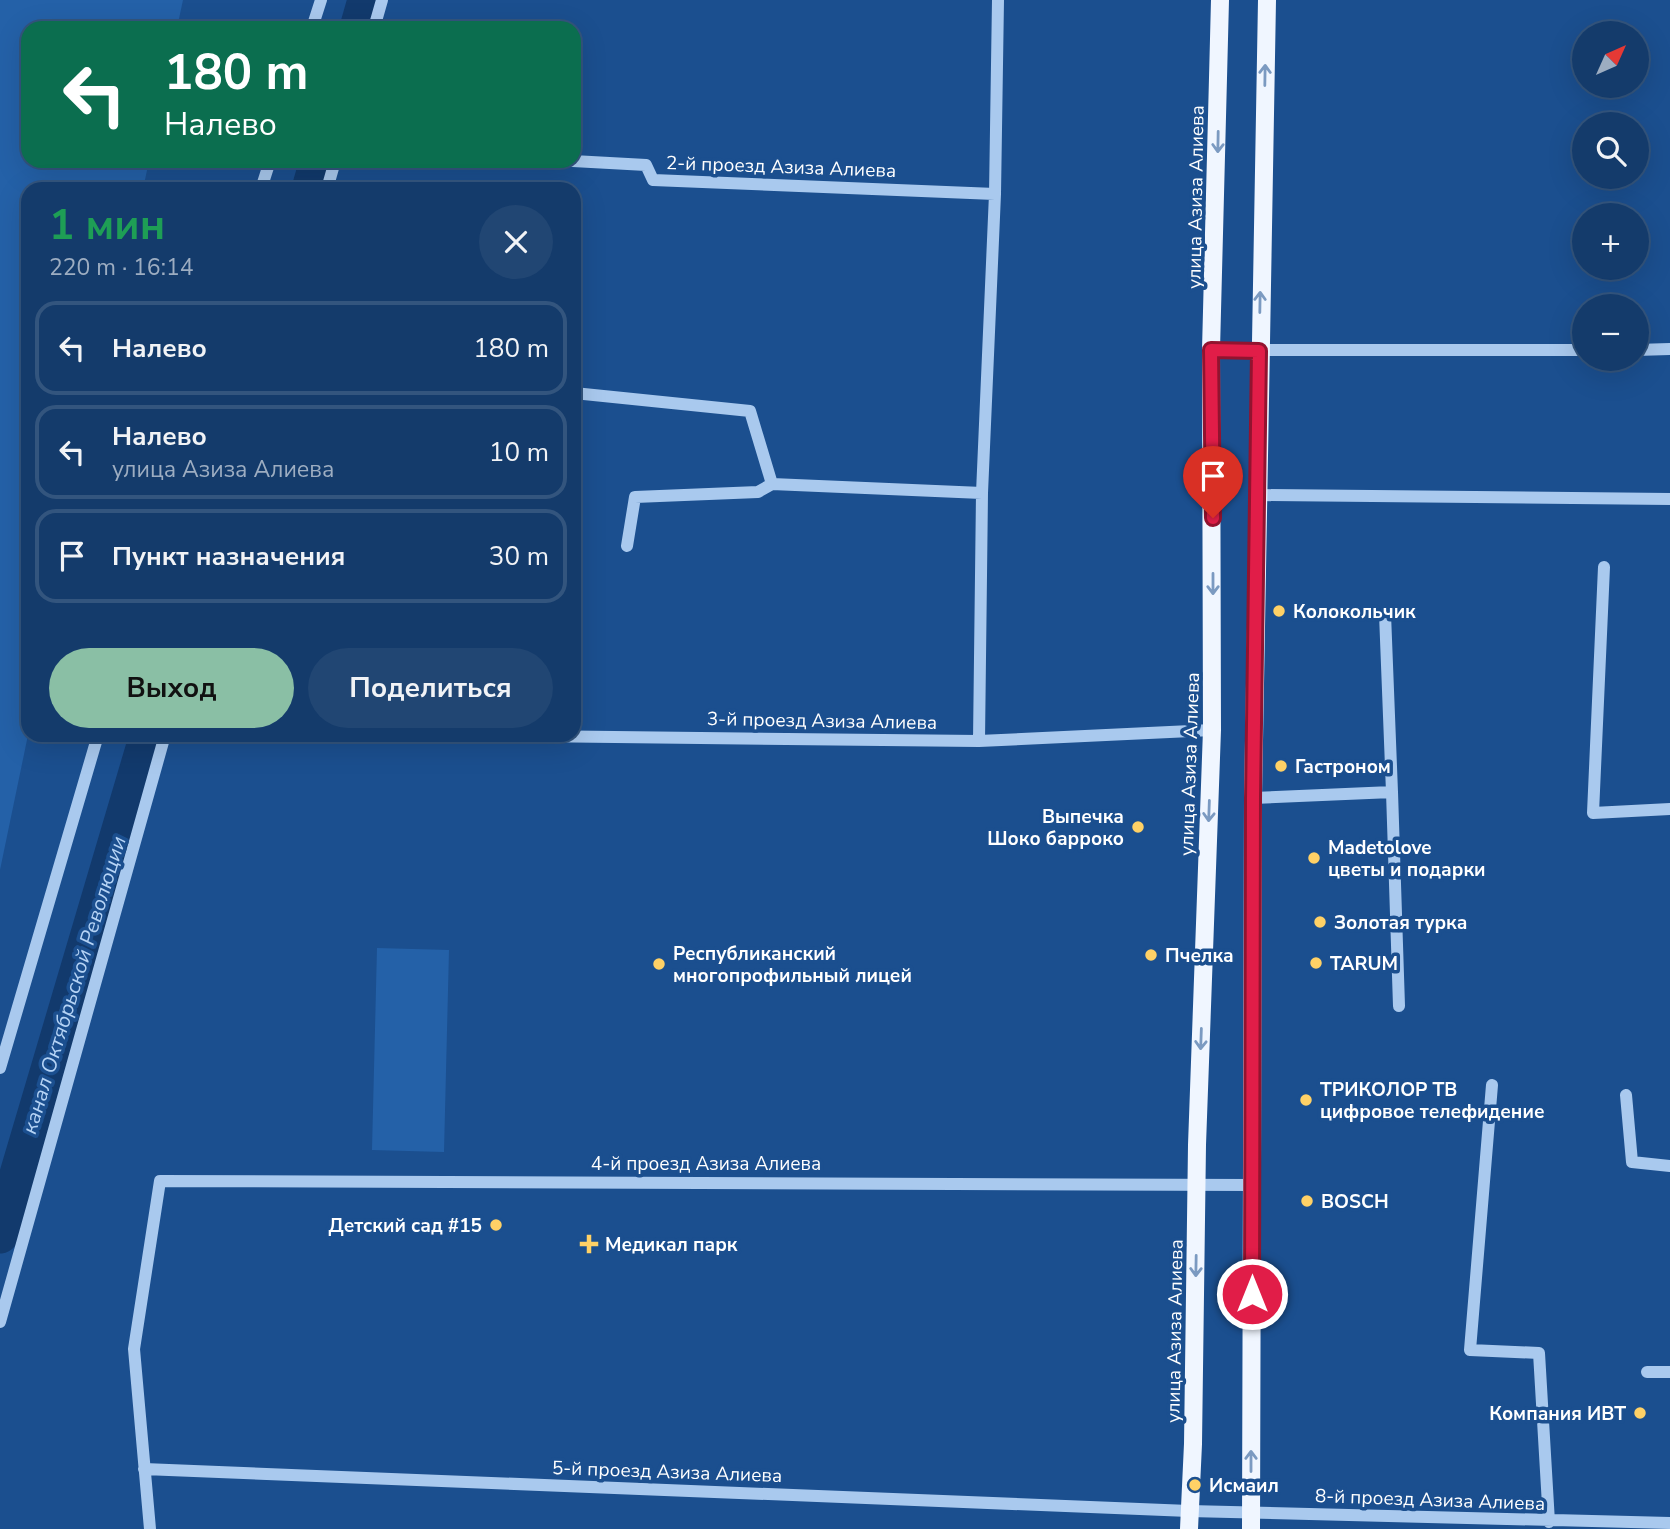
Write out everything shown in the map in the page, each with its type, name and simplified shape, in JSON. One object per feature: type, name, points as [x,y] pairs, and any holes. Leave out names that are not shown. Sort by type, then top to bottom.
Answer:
[{"type":"main road","name":"улица Азиза Алиева","points":[[1189,1520],[1212,730],[1211,350],[1220,0]]},
{"type":"main road","points":[[1251,1521],[1253,798],[1267,0]]},
{"type":"street","points":[[314,21],[321,0]]},
{"type":"street","points":[[376,21],[382,0]]},
{"type":"street","points":[[979,741],[982,493],[995,194],[998,0]]},
{"type":"street","name":"2-й проезд Азиза Алиева","points":[[581,161],[646,165],[653,180],[995,194]]},
{"type":"street","points":[[1649,350],[1670,349]]},
{"type":"street","points":[[1211,350],[1572,350]]},
{"type":"street","points":[[581,394],[750,411],[772,484]]},
{"type":"street","points":[[627,546],[635,497],[758,492],[772,484],[982,493]]},
{"type":"street","points":[[1258,495],[1670,499]]},
{"type":"street","points":[[1604,567],[1593,813],[1670,809]]},
{"type":"street","points":[[1385,614],[1399,1006]]},
{"type":"street","name":"3-й проезд Азиза Алиева","points":[[581,737],[979,741],[1212,730]]},
{"type":"street","points":[[0,1068],[96,742]]},
{"type":"street","points":[[0,1322],[163,742]]},
{"type":"street","points":[[1253,798],[1392,792]]},
{"type":"street","points":[[1492,1085],[1470,1350],[1539,1353],[1549,1521]]},
{"type":"street","points":[[1626,1095],[1632,1162],[1670,1166]]},
{"type":"street","name":"4-й проезд Азиза Алиева","points":[[144,1469],[134,1349],[160,1181],[1252,1185]]},
{"type":"street","points":[[1647,1372],[1670,1372]]},
{"type":"street","points":[[144,1469],[150,1529]]},
{"type":"street","name":"5-й проезд Азиза Алиева","points":[[144,1469],[1189,1520]]},
{"type":"street","name":"8-й проезд Азиза Алиева","points":[[1189,1520],[1670,1523]]},
{"type":"shaded area","points":[[0,0],[183,0],[178,21],[21,21],[21,168],[148,168],[144,182],[21,182],[21,742],[27,742],[0,870]]},
{"type":"shaded area","points":[[377,948],[449,950],[444,1152],[372,1150]]},
{"type":"waterway","name":"канал Октябрьской Революции","points":[[360,21],[366,0]]},
{"type":"waterway","name":"канал Октябрьской Революции","points":[[312,182],[316,168]]},
{"type":"waterway","name":"канал Октябрьской Революции","points":[[0,1235],[146,742]]},
{"type":"place","name":"Колокольчик","points":[[1279,611]]},
{"type":"place","name":"Гастроном","points":[[1281,766]]},
{"type":"place","name":"Выпечка Шоко барроко","points":[[1138,827]]},
{"type":"place","name":"Madetolove цветы и подарки","points":[[1314,858]]},
{"type":"place","name":"Золотая турка","points":[[1320,922]]},
{"type":"place","name":"Пчелка","points":[[1151,955]]},
{"type":"place","name":"TARUM","points":[[1316,963]]},
{"type":"place","name":"Республиканский многопрофильный лицей","points":[[659,964]]},
{"type":"place","name":"ТРИКОЛОР ТВ цифровое телефидение","points":[[1306,1100]]},
{"type":"place","name":"BOSCH","points":[[1307,1201]]},
{"type":"place","name":"Детский сад #15","points":[[496,1225]]},
{"type":"place","name":"Медикал парк","points":[[589,1244]]},
{"type":"place","name":"Компания ИВТ","points":[[1640,1413]]},
{"type":"place","name":"Исмаил","points":[[1195,1485]]},
{"type":"route","points":[[1213,518],[1211,350],[1259,351],[1253,798],[1252,1294]]}]
